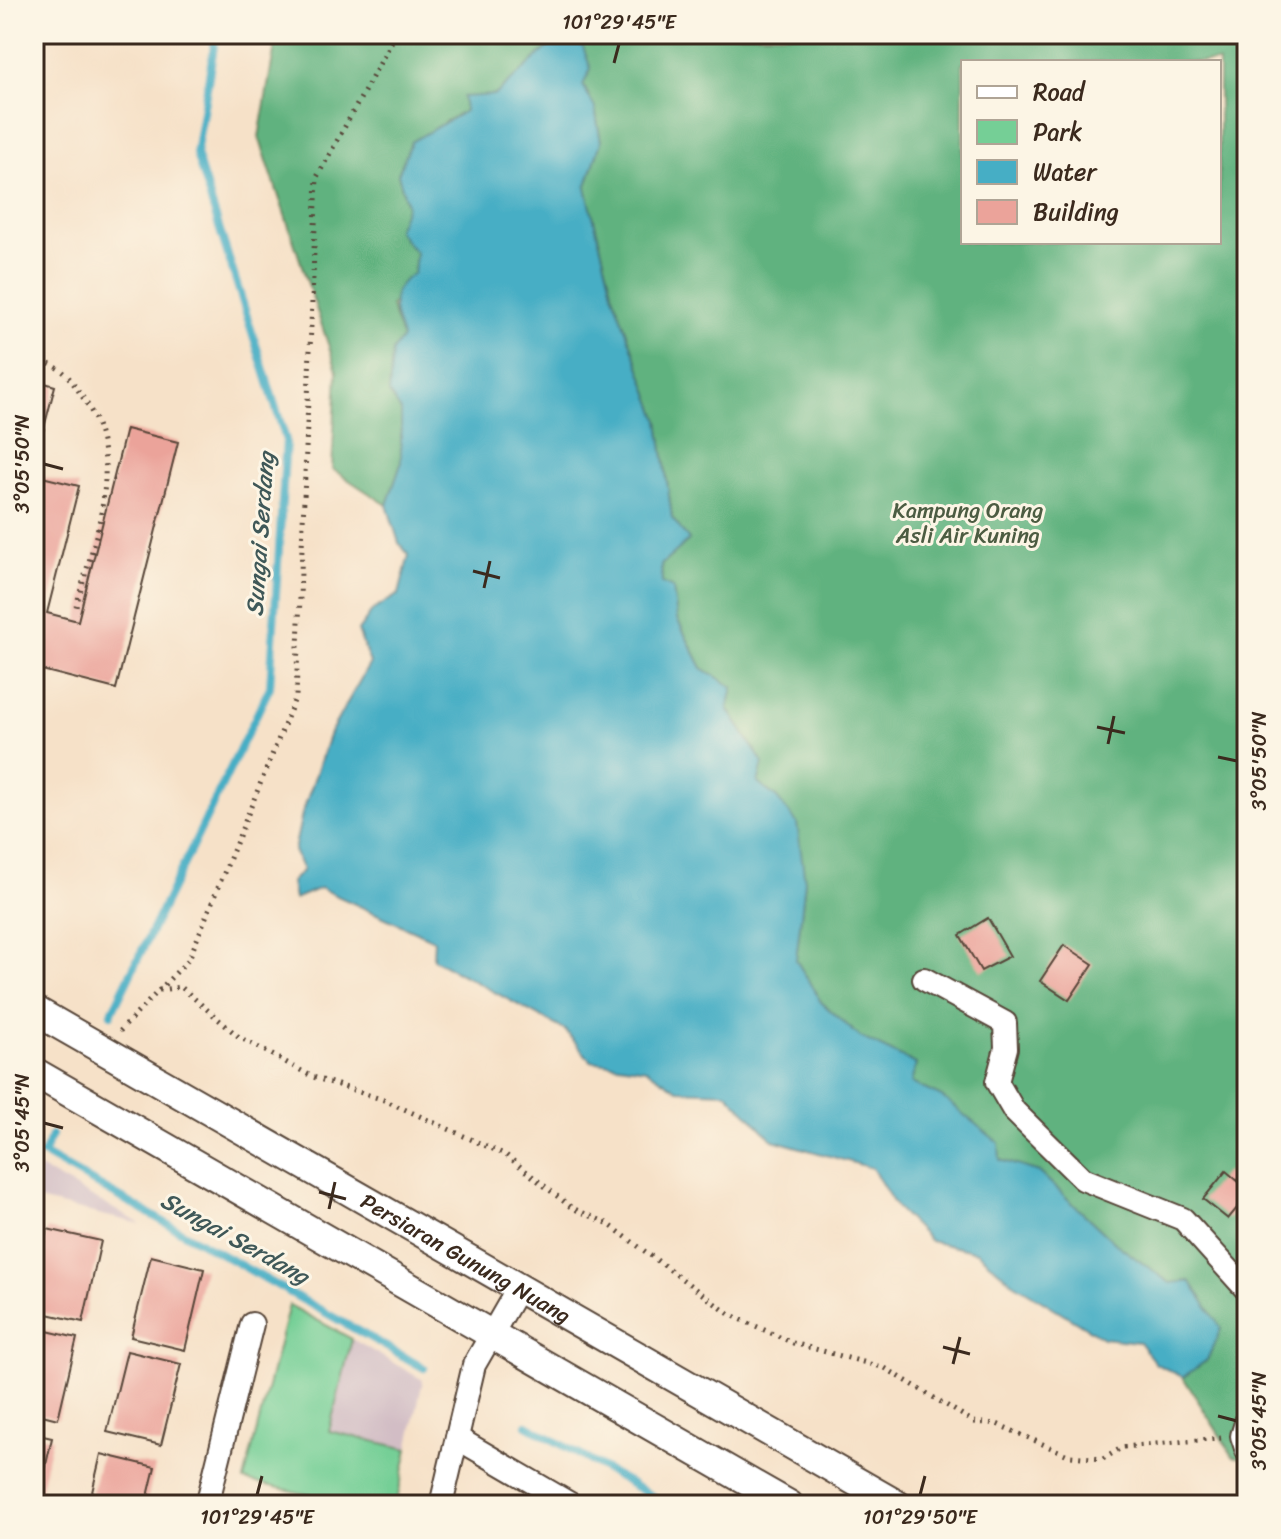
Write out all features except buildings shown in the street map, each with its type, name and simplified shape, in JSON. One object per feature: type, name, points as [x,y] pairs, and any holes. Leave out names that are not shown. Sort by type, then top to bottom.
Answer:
[{"type":"street","points":[[924,979],[1005,1023],[1006,1048],[997,1082],[1014,1111],[1083,1179],[1183,1219],[1247,1290]]},
{"type":"street","name":"Persiaran Gunung Nuang","points":[[34,1010],[897,1505]]},
{"type":"street","points":[[34,1072],[789,1505]]},
{"type":"street","points":[[441,1505],[474,1365],[519,1287]]},
{"type":"street","points":[[207,1505],[252,1324]]},
{"type":"street","points":[[457,1438],[572,1505]]},
{"type":"path","points":[[102,1049],[189,959],[296,696],[317,177],[396,34]]},
{"type":"path","points":[[34,358],[64,369],[91,410],[106,450],[106,491],[76,607]]},
{"type":"path","points":[[159,990],[181,987],[239,1037],[313,1077],[384,1100],[506,1155],[572,1208],[607,1223],[729,1314],[793,1343],[885,1368],[974,1422],[997,1424],[1070,1456],[1103,1459],[1123,1447],[1245,1436]]},
{"type":"shaded area","points":[[34,1165],[141,1224],[34,1199]]},
{"type":"shaded area","points":[[352,1339],[423,1380],[408,1449],[329,1432]]},
{"type":"green space","points":[[277,34],[563,34],[495,96],[444,122],[398,174],[407,205],[398,230],[416,253],[414,273],[391,306],[402,338],[401,464],[387,505],[332,469],[337,371],[259,137]]},
{"type":"green space","name":"Kampung Orang Asli Air Kuning","points":[[569,34],[1247,34],[1247,1459],[1233,1456],[1183,1377],[1207,1360],[1221,1328],[1190,1281],[1170,1283],[1116,1244],[1039,1172],[1000,1160],[942,1097],[911,1083],[916,1064],[860,1037],[821,1002],[796,960],[805,881],[777,798],[758,783],[763,763],[728,709],[733,687],[702,668],[677,619],[673,588],[662,583],[661,565],[688,540],[672,518],[659,421],[613,295],[586,188],[601,142],[595,108],[583,85],[580,40]]},
{"type":"green space","points":[[289,1305],[352,1339],[329,1431],[408,1449],[396,1505],[354,1505],[244,1480]]},
{"type":"water","points":[[563,34],[580,39],[591,69],[583,85],[595,108],[601,142],[586,188],[613,295],[659,421],[672,518],[689,540],[661,565],[662,583],[673,588],[677,619],[702,668],[733,687],[728,709],[763,763],[758,783],[777,798],[797,823],[805,881],[796,960],[821,1002],[860,1037],[916,1064],[911,1083],[942,1097],[999,1143],[1000,1160],[1039,1172],[1116,1244],[1170,1283],[1190,1281],[1221,1328],[1207,1360],[1183,1377],[1156,1364],[1139,1342],[1103,1338],[1012,1282],[977,1252],[930,1241],[896,1207],[872,1168],[773,1140],[726,1092],[678,1090],[646,1069],[591,1061],[565,1030],[433,959],[434,940],[320,888],[294,899],[291,882],[303,870],[294,851],[302,814],[330,733],[370,663],[358,631],[373,610],[399,594],[409,555],[399,543],[387,505],[401,464],[401,411],[389,393],[392,352],[402,338],[394,302],[399,287],[414,273],[416,253],[397,230],[407,205],[398,174],[411,142],[465,111],[463,97],[495,95]]},
{"type":"waterway","name":"Sungai Serdang","points":[[111,1014],[270,687],[286,440],[196,154],[216,34]]},
{"type":"waterway","name":"Sungai Serdang","points":[[52,1135],[43,1154],[424,1368]]},
{"type":"waterway","name":"Sungai Serdang","points":[[527,1425],[668,1505]]}]
